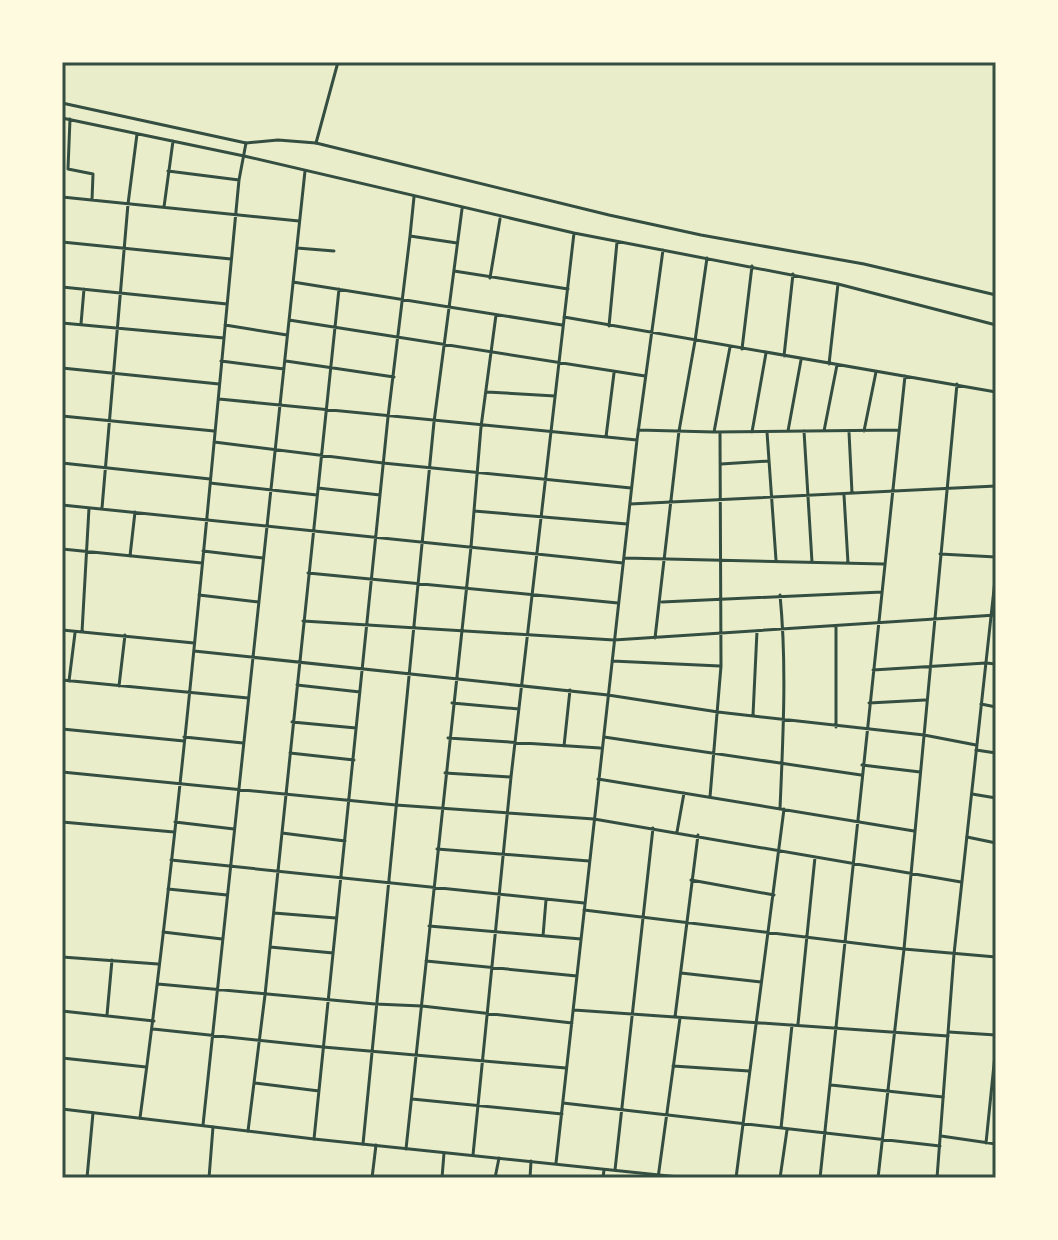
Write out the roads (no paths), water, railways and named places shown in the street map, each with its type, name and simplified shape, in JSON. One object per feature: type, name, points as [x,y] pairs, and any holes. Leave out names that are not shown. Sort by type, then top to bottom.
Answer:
[{"type":"street","points":[[316,143],[338,62]]},
{"type":"street","points":[[62,103],[246,143],[278,140],[316,143],[609,215],[864,264],[996,295]]},
{"type":"street","points":[[62,118],[244,156],[574,233],[793,274],[996,325]]},
{"type":"street","points":[[70,119],[68,169],[93,174],[92,200]]},
{"type":"street","points":[[102,508],[128,204],[137,134]]},
{"type":"street","points":[[164,207],[173,141]]},
{"type":"street","points":[[140,1118],[154,1021],[180,782],[235,215],[246,143]]},
{"type":"street","points":[[168,171],[239,180]]},
{"type":"street","points":[[203,1126],[305,171]]},
{"type":"street","points":[[62,197],[299,221]]},
{"type":"street","points":[[314,1139],[383,463],[414,197]]},
{"type":"street","points":[[363,1144],[434,422],[462,207]]},
{"type":"street","points":[[490,278],[500,217]]},
{"type":"street","points":[[473,1155],[511,777],[574,233]]},
{"type":"street","points":[[410,236],[457,243]]},
{"type":"street","points":[[609,326],[618,240]]},
{"type":"street","points":[[62,242],[231,259]]},
{"type":"street","points":[[297,248],[334,251]]},
{"type":"street","points":[[556,1163],[631,488],[663,250]]},
{"type":"street","points":[[655,638],[679,431],[707,258]]},
{"type":"street","points":[[742,349],[752,266]]},
{"type":"street","points":[[454,271],[568,289]]},
{"type":"street","points":[[784,356],[793,274]]},
{"type":"street","points":[[293,282],[563,325]]},
{"type":"street","points":[[829,364],[838,284]]},
{"type":"street","points":[[62,287],[227,304]]},
{"type":"street","points":[[81,324],[84,289]]},
{"type":"street","points":[[248,1131],[274,913],[339,289]]},
{"type":"street","points":[[406,1149],[471,547],[476,472],[496,315]]},
{"type":"street","points":[[564,317],[996,392]]},
{"type":"street","points":[[289,320],[645,376]]},
{"type":"street","points":[[62,323],[224,338]]},
{"type":"street","points":[[225,325],[287,335]]},
{"type":"street","points":[[714,432],[730,347]]},
{"type":"street","points":[[752,432],[766,353]]},
{"type":"street","points":[[788,431],[801,359]]},
{"type":"street","points":[[221,361],[284,369]]},
{"type":"street","points":[[285,361],[394,377]]},
{"type":"street","points":[[824,431],[837,365]]},
{"type":"street","points":[[62,368],[219,384]]},
{"type":"street","points":[[606,437],[614,372]]},
{"type":"street","points":[[864,431],[876,372]]},
{"type":"street","points":[[820,1178],[905,376]]},
{"type":"street","points":[[878,1178],[896,1032],[957,384]]},
{"type":"street","points":[[485,392],[555,396]]},
{"type":"street","points":[[217,399],[637,440]]},
{"type":"street","points":[[62,416],[215,431]]},
{"type":"street","points":[[638,430],[898,430]]},
{"type":"street","points":[[804,431],[812,562]]},
{"type":"street","points":[[849,431],[852,493]]},
{"type":"street","points":[[710,797],[722,634],[720,432]]},
{"type":"street","points":[[767,432],[776,560]]},
{"type":"street","points":[[214,442],[631,488]]},
{"type":"street","points":[[721,464],[769,461]]},
{"type":"street","points":[[62,463],[317,495]]},
{"type":"street","points":[[630,504],[996,486]]},
{"type":"street","points":[[318,488],[380,495]]},
{"type":"street","points":[[844,493],[848,563]]},
{"type":"street","points":[[62,505],[623,561],[720,559],[884,564]]},
{"type":"street","points":[[82,632],[89,508]]},
{"type":"street","points":[[474,511],[627,524]]},
{"type":"street","points":[[130,556],[135,512]]},
{"type":"street","points":[[62,549],[202,563]]},
{"type":"street","points":[[203,551],[263,558]]},
{"type":"street","points":[[940,554],[996,557]]},
{"type":"street","points":[[937,1178],[954,954],[981,704],[994,615],[996,571]]},
{"type":"street","points":[[308,573],[618,603]]},
{"type":"street","points":[[660,602],[882,592]]},
{"type":"street","points":[[199,595],[259,602]]},
{"type":"street","points":[[736,1178],[780,850],[784,720],[780,595]]},
{"type":"street","points":[[303,621],[614,640],[994,615]]},
{"type":"street","points":[[836,627],[836,727]]},
{"type":"street","points":[[62,630],[194,643]]},
{"type":"street","points":[[69,681],[75,631]]},
{"type":"street","points":[[753,717],[757,631]]},
{"type":"street","points":[[119,686],[125,635]]},
{"type":"street","points":[[194,651],[570,690],[753,717],[924,735],[996,753]]},
{"type":"street","points":[[612,661],[721,666]]},
{"type":"street","points":[[873,670],[996,664]]},
{"type":"street","points":[[62,680],[248,698]]},
{"type":"street","points":[[296,685],[360,692]]},
{"type":"street","points":[[564,746],[570,690]]},
{"type":"street","points":[[869,703],[927,700]]},
{"type":"street","points":[[452,703],[519,709]]},
{"type":"street","points":[[981,704],[996,707]]},
{"type":"street","points":[[292,722],[356,728]]},
{"type":"street","points":[[62,729],[243,743]]},
{"type":"street","points":[[604,737],[861,775]]},
{"type":"street","points":[[448,738],[602,748]]},
{"type":"street","points":[[289,753],[354,760]]},
{"type":"street","points":[[862,765],[920,772]]},
{"type":"street","points":[[62,772],[239,787],[396,805],[594,819],[961,882]]},
{"type":"street","points":[[445,773],[511,777]]},
{"type":"street","points":[[598,779],[914,831]]},
{"type":"street","points":[[677,832],[684,793]]},
{"type":"street","points":[[971,794],[996,798]]},
{"type":"street","points":[[62,822],[174,832]]},
{"type":"street","points":[[175,822],[234,829]]},
{"type":"street","points":[[615,1170],[653,828]]},
{"type":"street","points":[[282,833],[345,841]]},
{"type":"street","points":[[658,1176],[698,835]]},
{"type":"street","points":[[967,837],[996,843]]},
{"type":"street","points":[[437,849],[589,861]]},
{"type":"street","points":[[781,1128],[815,857]]},
{"type":"street","points":[[171,860],[584,903]]},
{"type":"street","points":[[691,880],[774,895]]},
{"type":"street","points":[[168,889],[227,895]]},
{"type":"street","points":[[543,936],[546,899]]},
{"type":"street","points":[[584,910],[904,949],[996,957]]},
{"type":"street","points":[[274,913],[336,918]]},
{"type":"street","points":[[429,926],[581,939]]},
{"type":"street","points":[[163,932],[222,939]]},
{"type":"street","points":[[270,947],[333,953]]},
{"type":"street","points":[[62,957],[160,965]]},
{"type":"street","points":[[107,1015],[112,960]]},
{"type":"street","points":[[426,961],[577,976]]},
{"type":"street","points":[[681,973],[762,982]]},
{"type":"street","points":[[157,984],[422,1006],[572,1023]]},
{"type":"street","points":[[574,1010],[896,1032],[996,1035]]},
{"type":"street","points":[[62,1011],[154,1021]]},
{"type":"street","points":[[153,1029],[370,1052],[566,1068]]},
{"type":"street","points":[[986,1143],[996,1045]]},
{"type":"street","points":[[62,1058],[147,1068]]},
{"type":"street","points":[[673,1066],[749,1071]]},
{"type":"street","points":[[254,1083],[319,1091]]},
{"type":"street","points":[[830,1085],[943,1097]]},
{"type":"street","points":[[412,1099],[562,1114]]},
{"type":"street","points":[[563,1103],[940,1146]]},
{"type":"street","points":[[62,1109],[688,1178]]},
{"type":"street","points":[[87,1178],[93,1113]]},
{"type":"street","points":[[209,1178],[213,1127]]},
{"type":"street","points":[[780,1178],[787,1129]]},
{"type":"street","points":[[941,1136],[996,1144]]},
{"type":"street","points":[[372,1178],[376,1145]]},
{"type":"street","points":[[442,1178],[444,1153]]},
{"type":"street","points":[[495,1178],[499,1157]]},
{"type":"street","points":[[530,1178],[531,1161]]},
{"type":"street","points":[[603,1178],[604,1170]]}]
